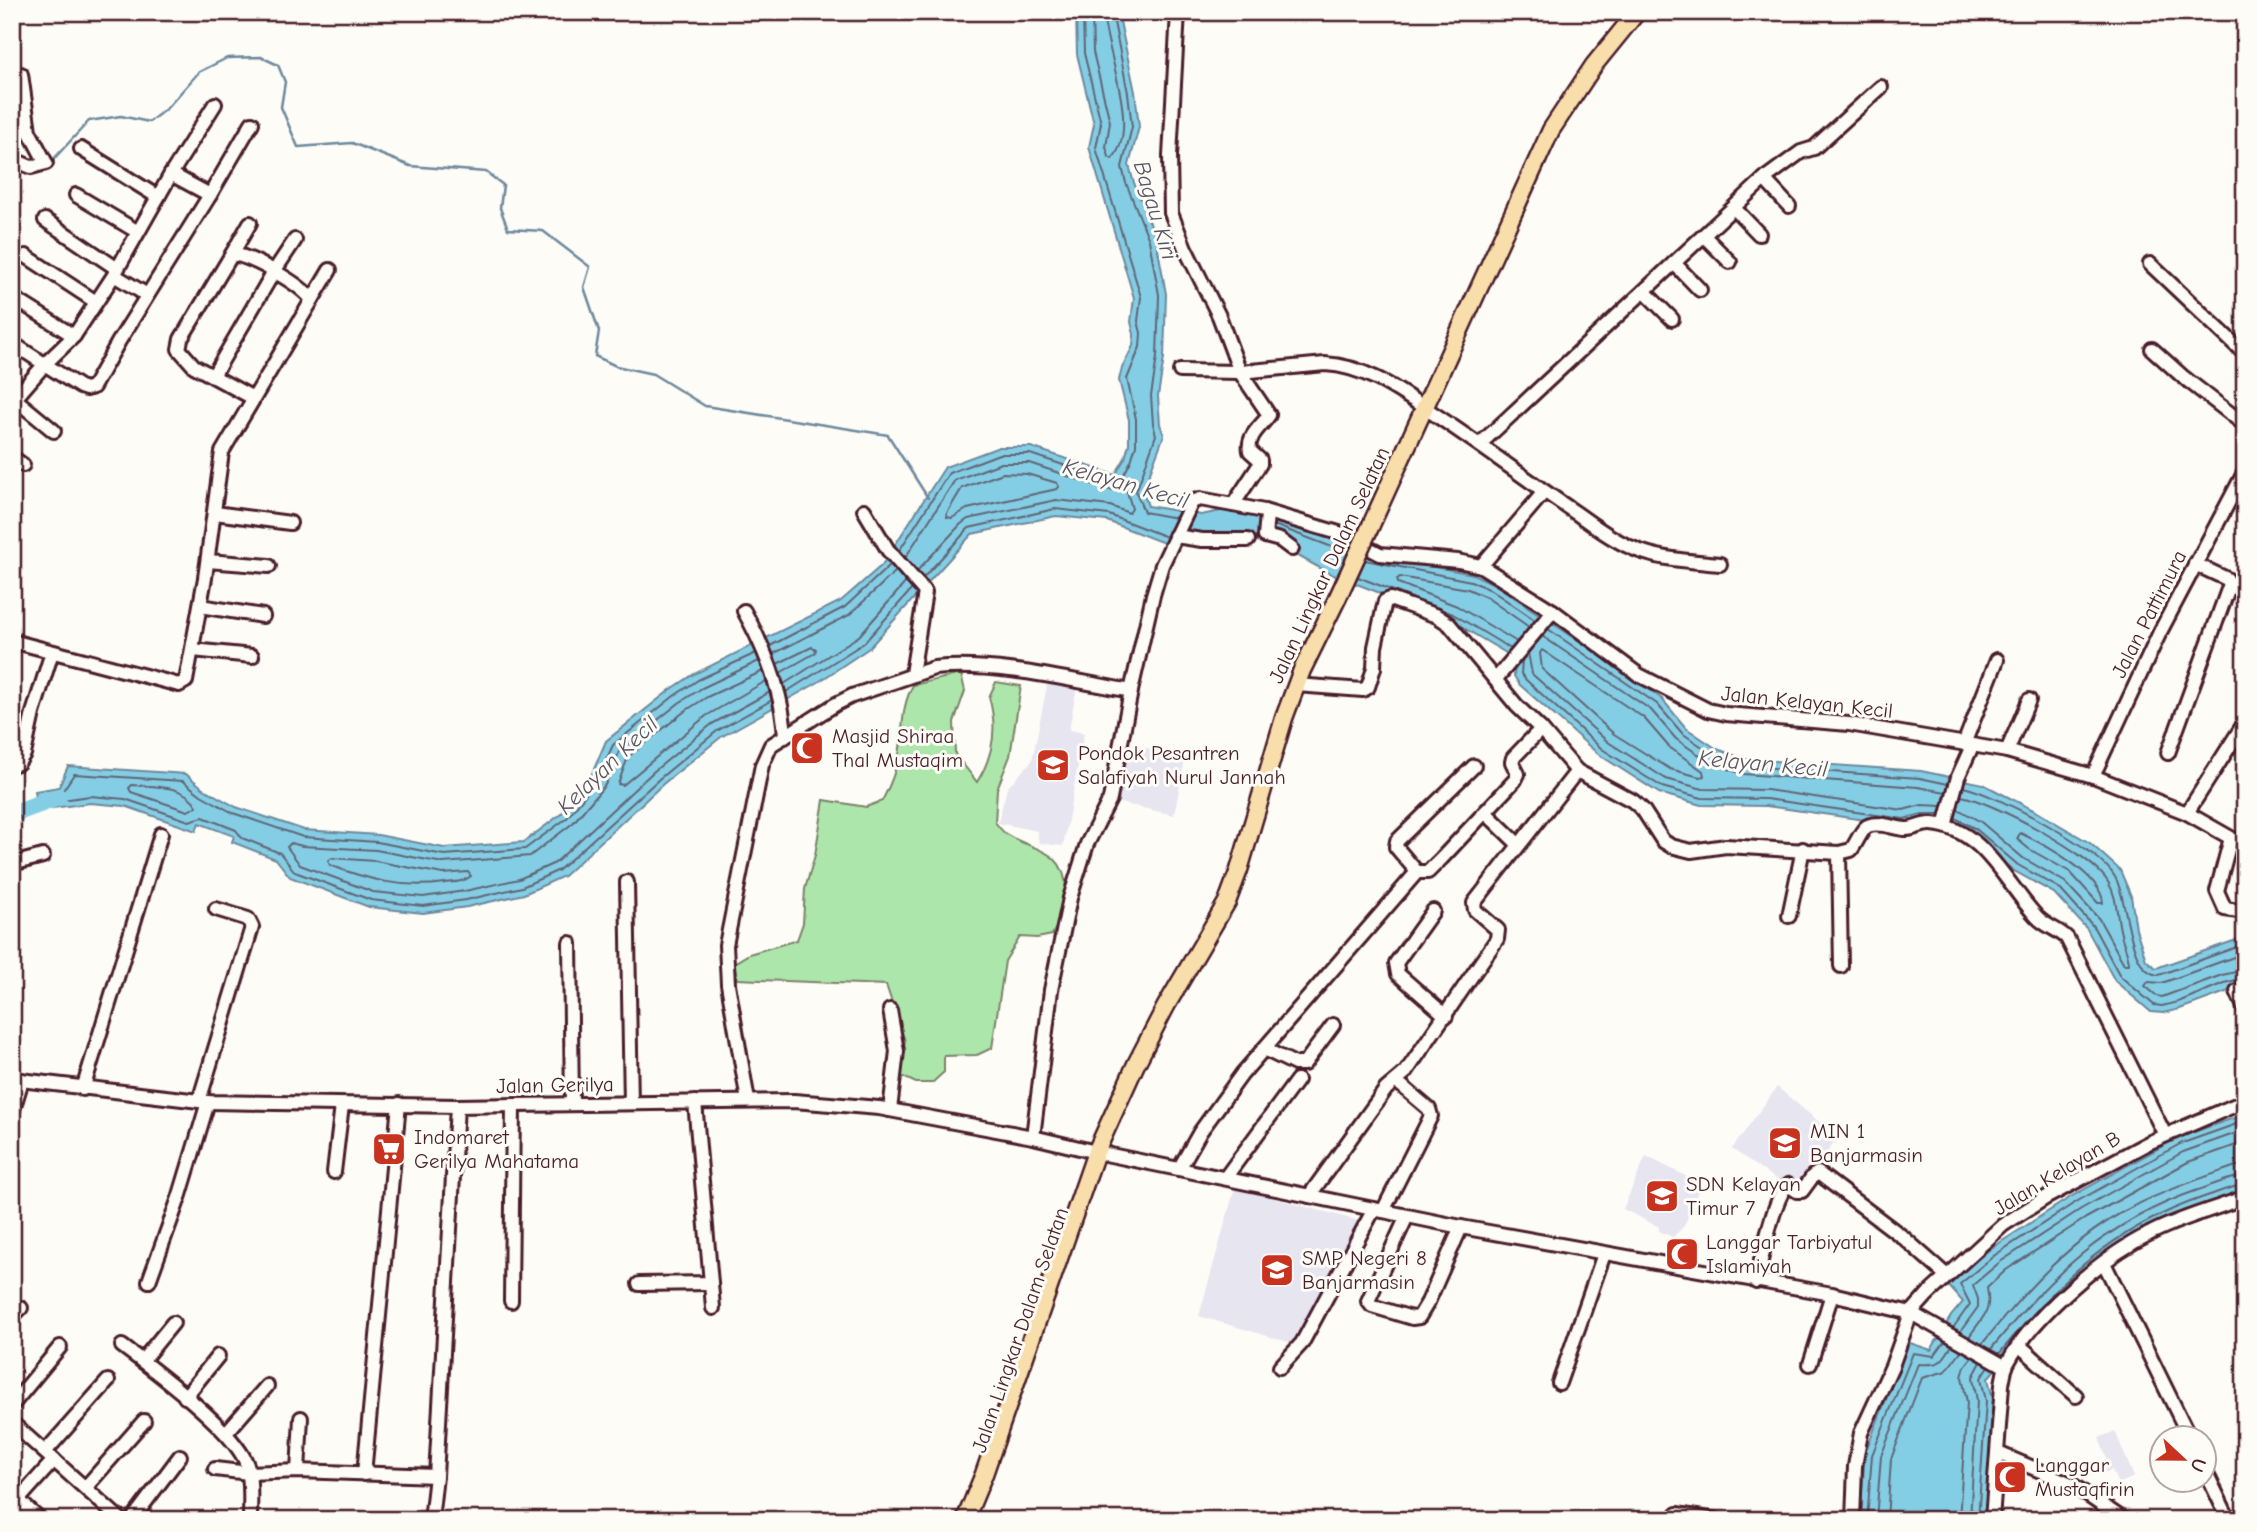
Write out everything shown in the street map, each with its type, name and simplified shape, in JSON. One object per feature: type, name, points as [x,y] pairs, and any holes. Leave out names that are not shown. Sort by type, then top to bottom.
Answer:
[{"type":"main road","name":"Jalan Lingkar Dalam Selatan","points":[[965,1520],[984,1474],[1096,1153],[1136,1063],[1227,902],[1296,685],[1551,130],[1594,65],[1637,12]]},
{"type":"main road","name":"Jalan Lingkar Dalam Selatan","points":[[973,1520],[995,1468],[1076,1234],[1101,1159],[1096,1153]]},
{"type":"street","points":[[1178,12],[1170,156],[1170,202],[1174,224],[1208,290],[1240,372],[1269,415],[1249,443],[1250,451],[1260,460],[1259,464],[1233,505]]},
{"type":"street","points":[[12,159],[31,167],[46,163],[29,131],[21,74]]},
{"type":"street","points":[[1480,444],[1765,179],[1801,152],[1814,148],[1881,87]]},
{"type":"street","points":[[54,431],[13,401],[74,336],[215,104]]},
{"type":"street","points":[[12,343],[80,387],[93,387],[252,123]]},
{"type":"street","points":[[81,149],[158,197]]},
{"type":"street","points":[[171,174],[210,195]]},
{"type":"street","points":[[1765,179],[1789,206]]},
{"type":"street","points":[[76,195],[138,232]]},
{"type":"street","points":[[1734,208],[1759,234]]},
{"type":"street","points":[[45,220],[147,295]]},
{"type":"street","points":[[250,223],[181,339],[179,349],[194,366],[253,398]]},
{"type":"street","points":[[1704,236],[1730,262]]},
{"type":"street","points":[[213,376],[273,272],[295,240]]},
{"type":"street","points":[[232,254],[242,255],[273,272],[306,292],[312,300]]},
{"type":"street","points":[[26,256],[96,302]]},
{"type":"street","points":[[1674,263],[1700,290]]},
{"type":"street","points":[[2150,264],[2245,354]]},
{"type":"street","points":[[12,641],[179,685],[186,681],[208,561],[222,452],[330,270]]},
{"type":"street","points":[[1644,291],[1672,319]]},
{"type":"street","points":[[12,297],[74,336]]},
{"type":"street","points":[[2152,349],[2245,425]]},
{"type":"street","points":[[1180,371],[1240,372],[1336,365],[1368,373],[1425,407],[1544,492],[1631,548],[1665,557],[1720,564]]},
{"type":"street","points":[[12,457],[23,465]]},
{"type":"street","name":"Jalan Pattimura","points":[[2093,776],[2135,683],[2245,471]]},
{"type":"street","points":[[1481,566],[1544,492]]},
{"type":"street","name":"Jalan Kelayan Kecil","points":[[1175,535],[1185,513],[1196,500],[1265,512],[1342,534],[1380,554],[1458,561],[1481,566],[1639,675],[1708,710],[1734,715],[1849,723],[2007,751],[2093,776],[2187,813],[2231,838],[2217,891],[2225,909],[2245,912]]},
{"type":"street","points":[[864,510],[888,550],[923,587],[924,597],[912,674]]},
{"type":"street","points":[[1265,512],[1265,536],[1280,540],[1292,549]]},
{"type":"street","points":[[215,513],[290,523]]},
{"type":"street","points":[[1033,1137],[1058,951],[1087,844],[1110,799],[1153,595],[1175,535],[1202,540],[1248,540]]},
{"type":"street","points":[[208,561],[270,566]]},
{"type":"street","points":[[2195,564],[2227,579],[2230,584]]},
{"type":"street","points":[[2230,584],[2243,581]]},
{"type":"street","points":[[2168,753],[2230,584]]},
{"type":"street","points":[[1296,685],[1363,690],[1368,687],[1374,668],[1375,647],[1385,601],[1388,599],[1446,620],[1517,706],[1577,771],[1633,801],[1643,810],[1663,841],[1671,846],[1690,851],[1726,846],[1839,853],[1851,850],[1864,829],[1875,824],[1900,829],[1912,829],[1920,824],[1945,824],[1963,833],[1995,863],[2038,918],[2067,939],[2165,1135]]},
{"type":"street","points":[[200,606],[263,616]]},
{"type":"street","points":[[744,611],[763,647],[780,701],[785,737]]},
{"type":"street","points":[[1496,679],[1551,613]]},
{"type":"street","points":[[192,650],[252,656]]},
{"type":"street","points":[[12,765],[18,763],[24,754],[33,713],[52,652]]},
{"type":"street","points":[[1945,824],[1997,660]]},
{"type":"street","points":[[748,1101],[728,984],[726,945],[762,765],[771,745],[852,696],[912,674],[947,667],[1011,671],[1131,691]]},
{"type":"street","points":[[2007,751],[2029,700]]},
{"type":"street","points":[[2187,813],[2245,722]]},
{"type":"street","points":[[1178,1168],[1221,1103],[1264,1049],[1417,872],[1428,872],[1515,780],[1518,774],[1512,760],[1541,729]]},
{"type":"street","points":[[1417,872],[1396,847],[1397,841],[1474,766]]},
{"type":"street","points":[[1309,1196],[1386,1089],[1406,1072],[1499,934],[1498,930],[1475,910],[1474,903],[1577,771]]},
{"type":"street","points":[[1485,812],[1519,845]]},
{"type":"street","points":[[83,1089],[161,834]]},
{"type":"street","points":[[1789,916],[1803,849]]},
{"type":"street","points":[[1839,853],[1841,966]]},
{"type":"street","points":[[12,864],[43,856]]},
{"type":"street","points":[[627,882],[631,1102]]},
{"type":"street","points":[[149,1282],[180,1195],[252,927],[248,919],[216,909]]},
{"type":"street","points":[[1433,911],[1395,968],[1398,974],[1446,1016]]},
{"type":"street","points":[[570,943],[572,1104]]},
{"type":"street","points":[[2237,991],[2245,1009]]},
{"type":"street","points":[[890,1010],[897,1059],[890,1110]]},
{"type":"street","points":[[1264,1049],[1295,1064],[1304,1064],[1333,1025]]},
{"type":"street","points":[[12,1113],[17,1080]]},
{"type":"street","name":"Jalan Gerilya","points":[[17,1080],[204,1102],[457,1106],[748,1101],[827,1102],[890,1110],[1033,1137],[1096,1153],[1461,1227],[1832,1294],[1916,1315],[2006,1367]]},
{"type":"street","points":[[1225,1178],[1297,1080]]},
{"type":"street","points":[[1280,1367],[1302,1343],[1428,1123],[1431,1112],[1396,1082]]},
{"type":"street","points":[[695,1101],[713,1308]]},
{"type":"street","name":"Jalan Kelayan B","points":[[1916,1315],[1947,1276],[2003,1225],[2054,1193],[2165,1135],[2245,1101]]},
{"type":"street","points":[[364,1474],[400,1104]]},
{"type":"street","points":[[334,1172],[342,1105]]},
{"type":"street","points":[[511,1301],[513,1105]]},
{"type":"street","points":[[431,1520],[436,1476],[457,1106]]},
{"type":"street","points":[[1756,1282],[1775,1209],[1783,1189],[1788,1185],[1799,1192],[1802,1191],[1813,1175],[1818,1173],[1904,1238],[1947,1276]]},
{"type":"street","points":[[1992,1520],[2001,1385],[2006,1367],[2019,1345],[2056,1304],[2104,1263],[2149,1233],[2245,1197]]},
{"type":"street","points":[[1407,1216],[1368,1301],[1372,1306],[1412,1318],[1419,1317],[1428,1302],[1461,1227]]},
{"type":"street","points":[[1559,1383],[1604,1254]]},
{"type":"street","points":[[2104,1263],[2184,1424]]},
{"type":"street","points":[[639,1284],[711,1283]]},
{"type":"street","points":[[1810,1364],[1832,1294]]},
{"type":"street","points":[[1853,1520],[1858,1443],[1885,1391],[1916,1315]]},
{"type":"street","points":[[142,1362],[173,1322]]},
{"type":"street","points":[[2019,1345],[2076,1396]]},
{"type":"street","points":[[122,1346],[226,1433],[242,1452],[249,1473],[250,1520]]},
{"type":"street","points":[[12,1405],[60,1347]]},
{"type":"street","points":[[185,1397],[218,1356]]},
{"type":"street","points":[[40,1520],[14,1501],[108,1381]]},
{"type":"street","points":[[226,1433],[267,1385]]},
{"type":"street","points":[[298,1471],[302,1418]]},
{"type":"street","points":[[85,1488],[144,1421]]},
{"type":"street","points":[[12,1423],[121,1520]]},
{"type":"street","points":[[1998,1453],[2077,1488],[2124,1520]]},
{"type":"street","points":[[132,1520],[180,1456]]},
{"type":"street","points":[[215,1469],[249,1473],[298,1471],[436,1476]]},
{"type":"street","points":[[2217,1494],[2230,1520]]},
{"type":"street","points":[[1677,1514],[1716,1520]]},
{"type":"shaded area","name":"Pondok Pesantren Salafiyah Nurul Jannah","points":[[1048,681],[1077,686],[1069,730],[1084,733],[1063,846],[1039,843],[1037,831],[998,823],[1007,788],[1032,761]]},
{"type":"shaded area","points":[[1124,745],[1186,754],[1174,815],[1116,802]]},
{"type":"shaded area","name":"MIN 1 Banjarmasin","points":[[1777,1087],[1837,1137],[1801,1196],[1732,1149]]},
{"type":"shaded area","name":"SDN Kelayan Timur 7","points":[[1646,1156],[1701,1184],[1684,1226],[1673,1237],[1623,1209]]},
{"type":"shaded area","name":"SMP Negeri 8 Banjarmasin","points":[[1235,1188],[1367,1223],[1299,1345],[1199,1316]]},
{"type":"shaded area","points":[[2115,1431],[2134,1477],[2118,1484],[2112,1470],[2103,1473],[2100,1465],[2108,1462],[2099,1438]]},
{"type":"green space","points":[[961,674],[965,691],[954,722],[955,754],[977,782],[993,741],[989,697],[996,682],[1021,686],[1010,756],[997,789],[995,822],[1006,834],[1053,858],[1064,876],[1066,895],[1062,913],[1052,935],[1020,937],[1005,961],[992,1048],[977,1055],[944,1056],[944,1072],[932,1083],[916,1083],[901,1076],[905,1041],[886,985],[737,979],[734,963],[749,954],[797,940],[803,923],[805,889],[815,855],[824,800],[866,807],[882,801],[896,766],[904,711],[913,685]]},
{"type":"water","points":[[1076,12],[1118,12],[1135,92],[1139,127],[1129,165],[1156,238],[1166,294],[1164,358],[1158,396],[1160,424],[1164,435],[1143,491],[1148,506],[1201,515],[1236,508],[1306,528],[1374,556],[1473,574],[1494,584],[1637,680],[1662,699],[1686,728],[1717,749],[1745,759],[1921,771],[1983,784],[2090,843],[2120,870],[2131,896],[2136,929],[2146,960],[2156,968],[2245,937],[2245,985],[2180,1009],[2163,1013],[2151,1012],[2115,981],[2087,929],[2054,893],[2014,871],[1971,835],[1766,806],[1701,805],[1659,793],[1598,754],[1520,685],[1514,676],[1515,663],[1506,653],[1450,620],[1331,574],[1269,540],[1208,544],[1182,539],[1169,545],[1107,521],[1056,516],[972,534],[869,648],[817,683],[721,737],[663,784],[564,876],[524,894],[467,907],[423,913],[369,907],[290,877],[276,859],[232,842],[234,836],[199,823],[196,831],[125,806],[90,803],[38,810],[35,791],[59,787],[68,766],[186,774],[204,789],[236,807],[304,830],[378,835],[444,848],[524,842],[561,814],[591,776],[606,741],[670,690],[694,674],[841,601],[882,565],[945,467],[999,447],[1031,447],[1115,475],[1125,458],[1129,444],[1129,420],[1119,380],[1133,346],[1131,322],[1134,298],[1089,147],[1094,124],[1077,54]]},
{"type":"water","points":[[2245,1114],[2245,1191],[2194,1208],[2146,1229],[2015,1345],[1988,1378],[1993,1400],[1985,1520],[1860,1520],[1865,1453],[1906,1349],[1910,1343],[1931,1350],[1951,1316],[1963,1302],[1948,1285],[1990,1249],[2072,1196],[2177,1138]]},
{"type":"waterway","points":[[50,163],[89,121],[121,116],[149,122],[167,108],[199,72],[227,58],[261,57],[278,65],[285,82],[281,107],[298,147],[352,143],[410,166],[486,172],[503,185],[500,208],[508,229],[543,231],[590,267],[584,287],[599,331],[595,356],[616,366],[653,374],[705,406],[888,435],[928,498]]},
{"type":"waterway","points":[[12,169],[29,172]]},
{"type":"waterway","name":"Kelayan Kecil","points":[[12,814],[58,797]]},
{"type":"place","name":"Masjid Shiraa Thal Mustaqim","points":[[807,748]]},
{"type":"place","name":"Pondok Pesantren Salafiyah Nurul Jannah","points":[[1053,765]]},
{"type":"place","name":"MIN 1 Banjarmasin","points":[[1785,1143]]},
{"type":"place","name":"Indomaret Gerilya Mahatama","points":[[389,1149]]},
{"type":"place","name":"SDN Kelayan Timur 7","points":[[1662,1196]]},
{"type":"place","name":"Langgar Tarbiyatul Islamiyah","points":[[1682,1254]]},
{"type":"place","name":"SMP Negeri 8 Banjarmasin","points":[[1277,1270]]},
{"type":"place","name":"Langgar Mustaqfirin","points":[[2010,1477]]},
{"type":"water label","name":"Bagau Kiri","points":[[1156,210]]}]
